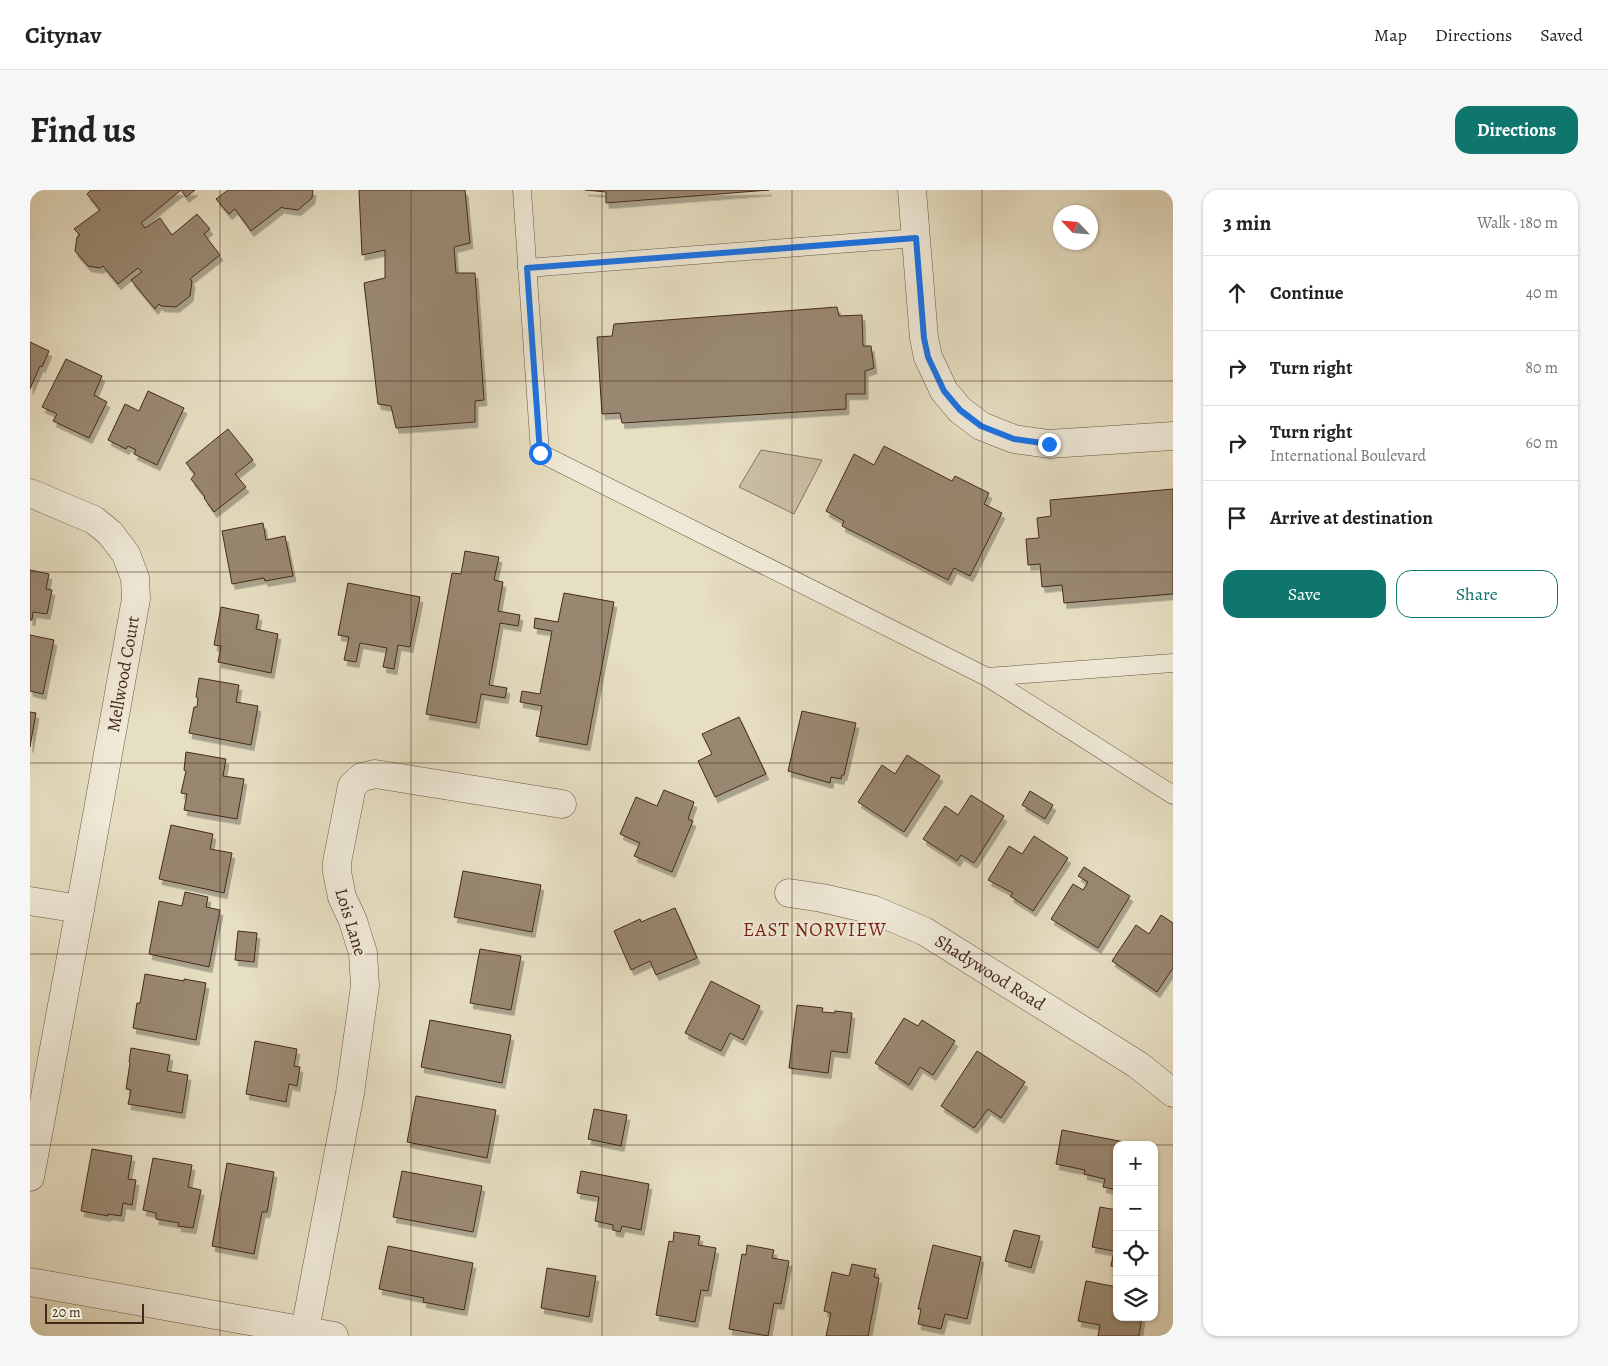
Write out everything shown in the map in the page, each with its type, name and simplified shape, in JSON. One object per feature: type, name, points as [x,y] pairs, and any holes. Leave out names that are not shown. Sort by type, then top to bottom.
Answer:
[{"type":"street","points":[[912,190],[924,338],[928,357],[944,391],[960,410],[981,426],[1014,439],[1049,444],[1173,436]]},
{"type":"street","name":"Mellwood Court","points":[[30,493],[94,520],[110,533],[126,554],[135,578],[136,599],[30,1177]]},
{"type":"street","name":"Lois Lane","points":[[305,1330],[350,1093],[365,986],[363,953],[353,922],[342,897],[337,872],[337,862],[352,786],[362,776],[375,774],[562,804]]},
{"type":"street","name":"Shadywood Road","points":[[789,893],[822,898],[874,910],[924,931],[1138,1065],[1173,1093]]},
{"type":"street","points":[[30,901],[80,910]]},
{"type":"street","points":[[30,1282],[334,1336]]},
{"type":"lane","points":[[522,190],[540,453],[987,678],[1173,795]]},
{"type":"lane","points":[[527,268],[916,238]]},
{"type":"lane","points":[[987,678],[1173,663]]},
{"type":"shaded area","points":[[761,450],[822,460],[794,514],[739,487]]},
{"type":"building","points":[[91,190],[181,190],[141,223],[145,228],[160,218],[172,235],[197,214],[210,229],[204,234],[220,255],[190,279],[192,281],[190,296],[176,307],[161,306],[159,304],[155,309],[131,280],[142,272],[138,268],[118,284],[103,266],[100,268],[88,266],[75,251],[77,237],[80,235],[74,229],[100,210],[87,194]]},
{"type":"building","points":[[181,190],[195,190],[186,197]]},
{"type":"building","points":[[228,190],[313,190],[312,198],[298,210],[282,207],[251,231],[235,209],[229,214],[216,199]]},
{"type":"building","points":[[359,190],[465,190],[470,243],[454,247],[456,273],[475,273],[484,400],[475,401],[475,422],[396,428],[391,406],[378,404],[364,283],[385,278],[385,250],[362,255]]},
{"type":"building","points":[[585,190],[769,190],[606,203],[606,192]]},
{"type":"building","points":[[837,307],[839,316],[862,315],[863,346],[871,346],[874,368],[865,371],[865,394],[846,394],[846,409],[622,423],[620,413],[602,414],[597,337],[612,336],[614,324]]},
{"type":"building","points":[[30,342],[49,351],[30,389]]},
{"type":"building","points":[[66,359],[102,376],[94,395],[107,402],[89,438],[53,421],[57,414],[42,407]]},
{"type":"building","points":[[148,391],[184,408],[157,465],[134,454],[136,450],[128,446],[126,449],[108,440],[125,404],[139,411]]},
{"type":"building","points":[[228,429],[253,460],[235,474],[246,487],[214,512],[191,479],[195,474],[186,463]]},
{"type":"building","points":[[884,446],[952,481],[955,476],[989,493],[984,504],[1002,513],[970,576],[954,568],[948,580],[842,526],[844,521],[826,511],[854,454],[874,465]]},
{"type":"building","points":[[1173,489],[1173,594],[1064,603],[1062,585],[1042,587],[1040,564],[1028,565],[1026,539],[1039,538],[1037,518],[1051,516],[1050,500]]},
{"type":"building","points":[[263,523],[266,540],[285,536],[293,576],[265,581],[264,578],[232,584],[222,531]]},
{"type":"building","points":[[465,551],[499,557],[494,580],[503,582],[498,611],[520,615],[518,626],[500,623],[489,685],[507,688],[505,698],[481,694],[476,723],[426,714],[452,573],[461,574]]},
{"type":"building","points":[[30,570],[49,574],[46,589],[52,590],[47,614],[33,612],[32,620],[30,620]]},
{"type":"building","points":[[348,583],[420,597],[410,647],[398,645],[394,669],[383,667],[387,648],[360,643],[356,662],[344,660],[349,637],[338,635]]},
{"type":"building","points":[[564,593],[614,602],[587,745],[536,736],[542,706],[520,702],[522,691],[540,694],[552,631],[534,628],[535,618],[558,622]]},
{"type":"building","points":[[221,607],[259,615],[256,629],[278,634],[271,673],[218,662],[221,646],[214,645]]},
{"type":"building","points":[[30,635],[54,640],[43,694],[30,691]]},
{"type":"building","points":[[199,678],[239,685],[236,702],[258,706],[251,745],[189,733],[194,707],[197,707],[198,698],[196,697]]},
{"type":"building","points":[[802,711],[856,723],[844,775],[842,775],[841,779],[831,777],[830,783],[788,771]]},
{"type":"building","points":[[30,712],[36,713],[30,747]]},
{"type":"building","points":[[739,717],[766,774],[715,797],[698,761],[712,754],[702,734]]},
{"type":"building","points":[[186,752],[226,759],[223,776],[244,779],[237,819],[184,810],[187,794],[181,793],[186,771],[184,770]]},
{"type":"building","points":[[907,755],[940,776],[904,832],[858,802],[882,765],[895,774]]},
{"type":"building","points":[[664,790],[694,802],[688,819],[693,821],[672,872],[634,856],[640,843],[620,834],[636,797],[657,806]]},
{"type":"building","points":[[1030,791],[1053,805],[1045,819],[1022,805]]},
{"type":"building","points":[[971,795],[1004,816],[974,863],[961,855],[957,861],[923,839],[945,806],[958,815]]},
{"type":"building","points":[[171,825],[213,834],[210,849],[232,853],[224,893],[159,879]]},
{"type":"building","points":[[1034,836],[1068,858],[1033,911],[1010,896],[1013,893],[988,880],[1009,846],[1022,854]]},
{"type":"building","points":[[1084,867],[1130,896],[1098,948],[1051,919],[1073,884],[1083,890],[1088,882],[1078,876]]},
{"type":"building","points":[[463,871],[541,885],[532,932],[454,917]]},
{"type":"building","points":[[185,892],[208,897],[206,907],[220,910],[209,967],[149,954],[159,901],[182,906]]},
{"type":"building","points":[[675,908],[697,958],[656,975],[650,961],[631,970],[614,931],[640,919],[641,922]]},
{"type":"building","points":[[1161,915],[1173,923],[1173,968],[1157,992],[1112,961],[1136,925],[1149,934]]},
{"type":"building","points":[[238,931],[257,933],[254,962],[235,960]]},
{"type":"building","points":[[480,949],[521,956],[511,1010],[470,1003]]},
{"type":"building","points":[[145,974],[206,983],[196,1040],[133,1028],[137,1003],[140,1003]]},
{"type":"building","points":[[711,981],[760,1006],[743,1040],[730,1033],[721,1051],[685,1033]]},
{"type":"building","points":[[797,1005],[823,1008],[822,1012],[852,1013],[847,1053],[831,1051],[828,1073],[789,1068]]},
{"type":"building","points":[[904,1018],[918,1026],[922,1020],[955,1041],[933,1075],[920,1067],[909,1085],[875,1063]]},
{"type":"building","points":[[430,1020],[511,1035],[502,1083],[421,1067]]},
{"type":"building","points":[[255,1041],[297,1049],[294,1066],[300,1067],[297,1086],[289,1084],[286,1102],[246,1094]]},
{"type":"building","points":[[131,1048],[170,1055],[167,1071],[188,1075],[182,1113],[128,1104],[131,1090],[126,1089]]},
{"type":"building","points":[[977,1051],[1025,1082],[1001,1118],[988,1109],[974,1128],[941,1106]]},
{"type":"building","points":[[416,1096],[496,1110],[487,1158],[407,1142]]},
{"type":"building","points":[[594,1109],[627,1115],[621,1146],[588,1139]]},
{"type":"building","points":[[1062,1130],[1119,1141],[1113,1141],[1113,1189],[1103,1187],[1105,1179],[1084,1174],[1085,1170],[1056,1164]]},
{"type":"building","points":[[92,1149],[132,1156],[128,1179],[136,1180],[132,1205],[123,1203],[121,1216],[108,1214],[108,1216],[81,1211]]},
{"type":"building","points":[[153,1158],[192,1165],[188,1187],[201,1190],[193,1228],[178,1226],[179,1223],[156,1219],[156,1213],[143,1210]]},
{"type":"building","points":[[227,1163],[274,1172],[267,1212],[262,1212],[254,1254],[212,1246]]},
{"type":"building","points":[[402,1171],[482,1186],[473,1232],[393,1217]]},
{"type":"building","points":[[581,1171],[649,1184],[641,1230],[622,1226],[620,1232],[613,1230],[613,1225],[595,1221],[599,1197],[577,1193]]},
{"type":"building","points":[[1100,1207],[1113,1209],[1113,1251],[1092,1247]]},
{"type":"building","points":[[1014,1230],[1040,1236],[1031,1268],[1005,1261]]},
{"type":"building","points":[[674,1232],[700,1236],[698,1245],[716,1248],[708,1291],[701,1290],[695,1322],[656,1315],[669,1241],[673,1242]]},
{"type":"building","points":[[747,1245],[774,1250],[772,1258],[789,1261],[781,1304],[774,1303],[768,1336],[729,1329],[742,1254],[746,1255]]},
{"type":"building","points":[[933,1245],[981,1257],[967,1319],[945,1314],[941,1329],[918,1324],[921,1309],[918,1309]]},
{"type":"building","points":[[388,1246],[473,1263],[464,1310],[423,1302],[424,1298],[379,1289]]},
{"type":"building","points":[[852,1264],[876,1269],[874,1277],[879,1278],[868,1336],[826,1336],[831,1313],[824,1311],[832,1272],[849,1276]]},
{"type":"building","points":[[547,1268],[596,1276],[589,1317],[541,1308]]},
{"type":"building","points":[[1086,1281],[1113,1286],[1113,1321],[1141,1321],[1139,1336],[1098,1336],[1100,1325],[1078,1321]]},
{"type":"district","name":"EAST NORVIEW","points":[[815,930]]},
{"type":"route","points":[[540,453],[527,268],[916,238],[924,338],[928,357],[944,391],[960,410],[981,426],[1014,439],[1049,444]]}]
